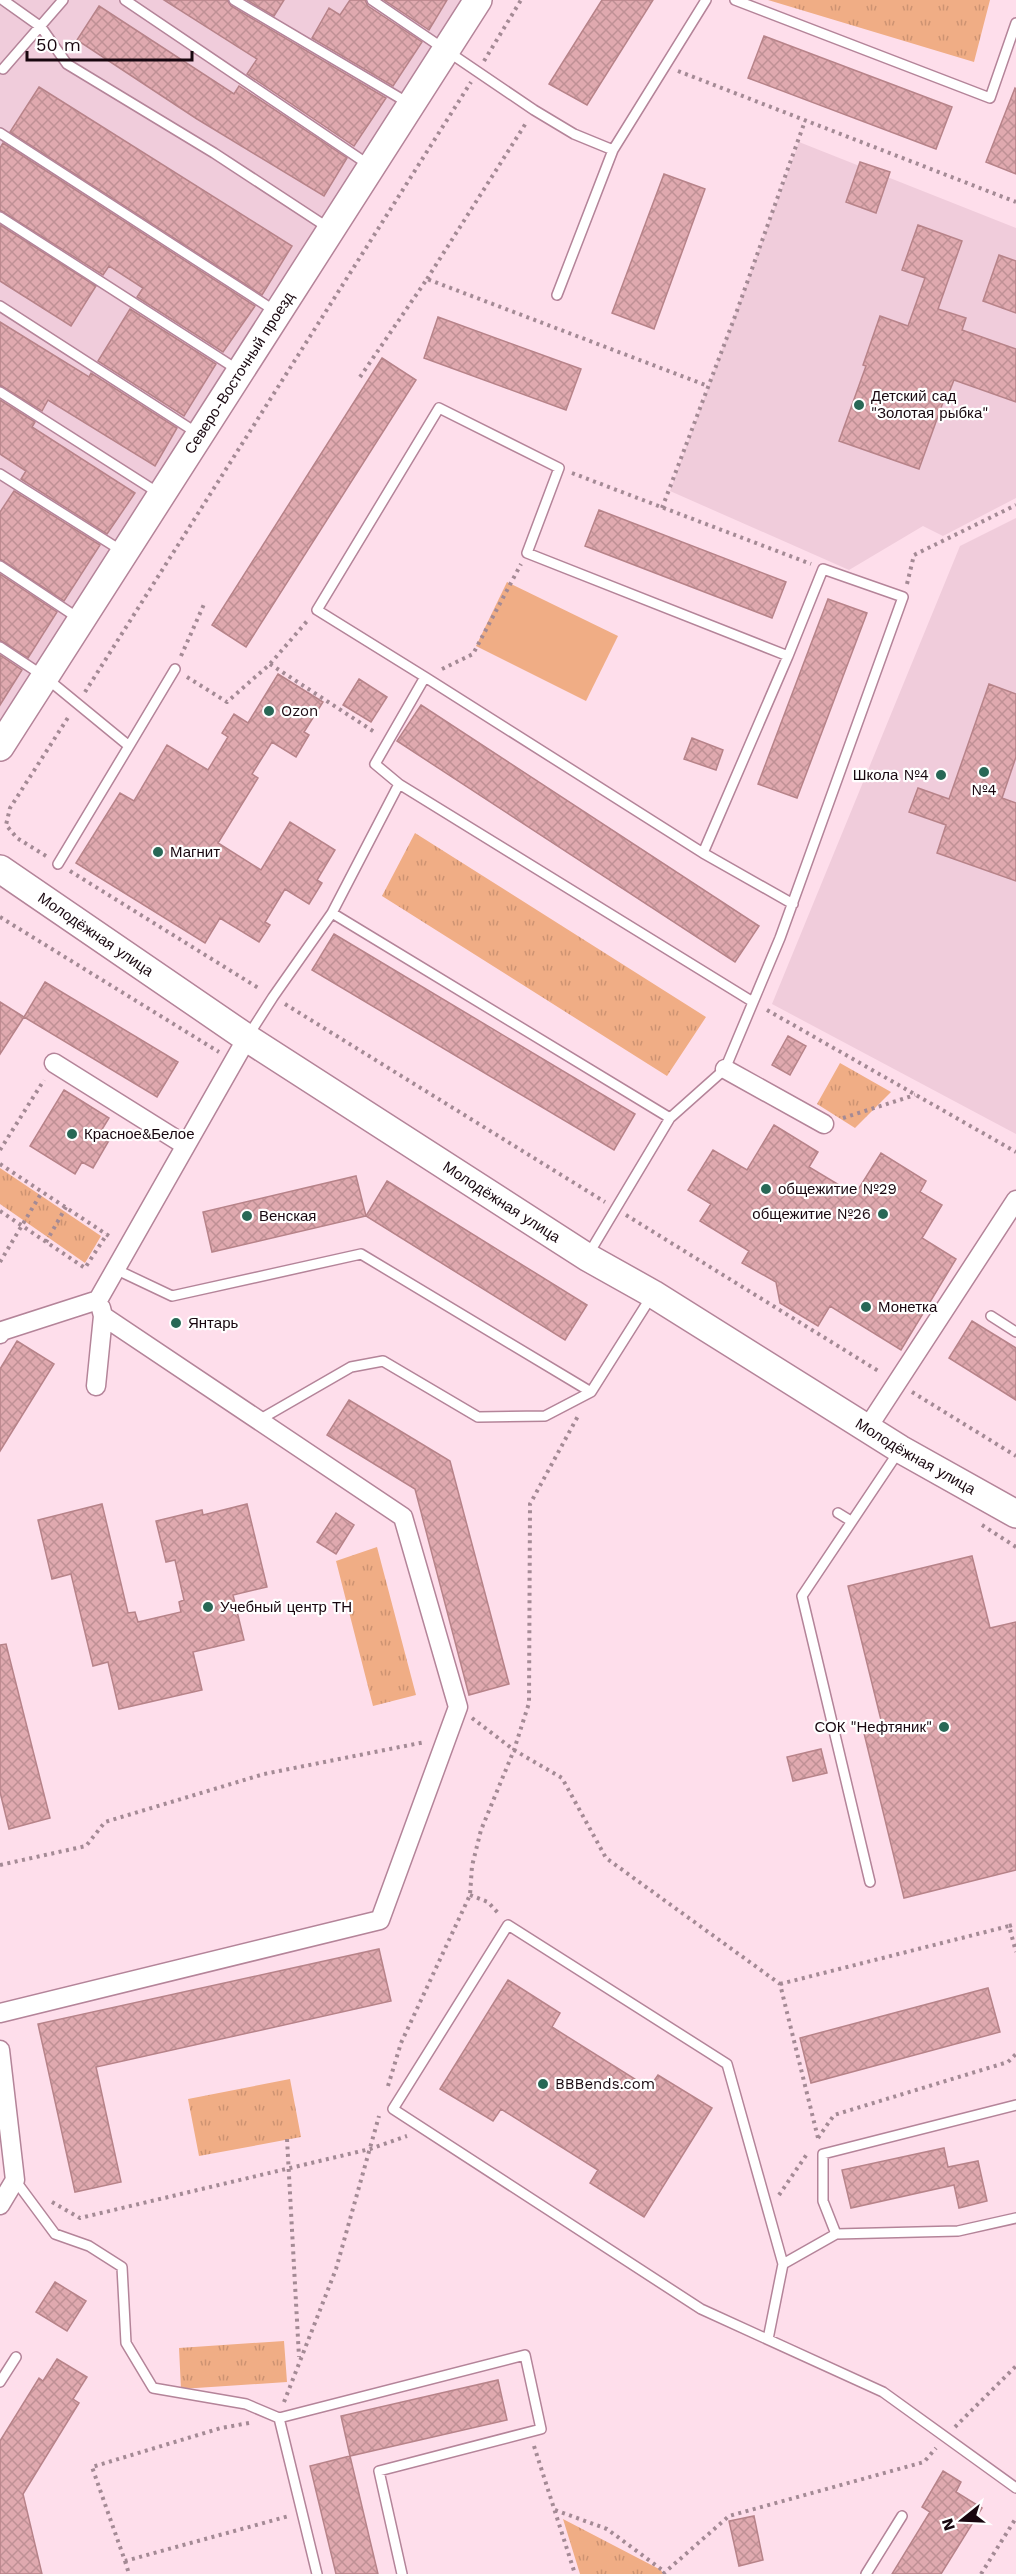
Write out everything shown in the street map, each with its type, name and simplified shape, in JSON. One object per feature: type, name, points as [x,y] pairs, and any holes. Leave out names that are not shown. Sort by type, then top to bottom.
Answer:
[{"type":"street","name":"Северо-Восточный проезд","points":[[0,747],[478,0]]},
{"type":"street","name":"Молодёжная улица","points":[[0,869],[247,1038],[587,1257],[653,1294],[900,1449],[1016,1514]]},
{"type":"street","points":[[96,1386],[101,1308],[115,1269],[247,1038]]},
{"type":"street","points":[[54,1063],[185,1145]]},
{"type":"street","points":[[725,1069],[824,1124]]},
{"type":"street","points":[[868,1427],[1015,1199]]},
{"type":"street","points":[[0,1334],[2,1331],[101,1308],[259,1420],[403,1517],[458,1707],[380,1920],[0,2013]]},
{"type":"street","points":[[0,2050],[2,2085],[15,2180],[0,2205]]},
{"type":"lane","points":[[3,0],[41,27],[67,64],[214,153],[331,230]]},
{"type":"lane","points":[[1,71],[63,0]]},
{"type":"lane","points":[[125,0],[372,166]]},
{"type":"lane","points":[[234,0],[411,105]]},
{"type":"lane","points":[[372,0],[448,49],[534,110],[574,134],[613,150]]},
{"type":"lane","points":[[557,295],[613,150],[706,0]]},
{"type":"lane","points":[[735,0],[990,98],[1016,22]]},
{"type":"lane","points":[[0,133],[278,314]]},
{"type":"lane","points":[[0,217],[240,371]]},
{"type":"lane","points":[[0,306],[200,435]]},
{"type":"lane","points":[[0,392],[161,495]]},
{"type":"lane","points":[[788,656],[527,554],[559,468],[439,408],[317,610],[703,853],[793,904]]},
{"type":"lane","points":[[0,474],[124,553]]},
{"type":"lane","points":[[0,566],[81,620]]},
{"type":"lane","points":[[587,1257],[670,1118],[725,1069],[793,904],[903,597],[823,569],[703,853]]},
{"type":"lane","points":[[0,646],[45,677],[129,746]]},
{"type":"lane","points":[[58,864],[175,669]]},
{"type":"lane","points":[[425,677],[375,764],[399,784],[753,1002]]},
{"type":"lane","points":[[247,1038],[273,996],[332,913],[399,784]]},
{"type":"lane","points":[[332,913],[670,1118]]},
{"type":"lane","points":[[115,1269],[172,1296],[361,1254],[591,1392]]},
{"type":"lane","points":[[259,1420],[351,1367],[383,1361],[478,1417],[545,1416],[591,1392],[653,1294]]},
{"type":"lane","points":[[991,1317],[1016,1332]]},
{"type":"lane","points":[[870,1882],[802,1596],[900,1449]]},
{"type":"lane","points":[[838,1513],[851,1521]]},
{"type":"lane","points":[[768,2340],[783,2264],[728,2064],[508,1925],[393,2109],[701,2309],[768,2340],[883,2392],[1016,2488]]},
{"type":"lane","points":[[836,2234],[823,2201],[823,2154],[1016,2105]]},
{"type":"lane","points":[[15,2180],[55,2234],[89,2246],[122,2267],[126,2343],[153,2388],[246,2404],[279,2418],[525,2355],[541,2429],[379,2471],[402,2574]]},
{"type":"lane","points":[[783,2264],[836,2234],[958,2231],[1016,2218]]},
{"type":"lane","points":[[0,2382],[16,2357]]},
{"type":"lane","points":[[279,2418],[317,2574]]},
{"type":"lane","points":[[866,2574],[902,2516]]},
{"type":"path","points":[[665,66],[1016,202]]},
{"type":"path","points":[[360,377],[534,110]]},
{"type":"path","points":[[662,508],[805,121]]},
{"type":"path","points":[[426,279],[708,386]]},
{"type":"path","points":[[559,468],[823,569]]},
{"type":"path","points":[[903,597],[914,555],[1016,505]]},
{"type":"path","points":[[425,677],[473,654],[527,554]]},
{"type":"path","points":[[205,602],[175,669],[226,702],[270,664],[317,610]]},
{"type":"path","points":[[270,664],[387,740]]},
{"type":"path","points":[[753,1002],[1016,1152]]},
{"type":"path","points":[[0,1150],[54,1063]]},
{"type":"path","points":[[824,1124],[916,1094]]},
{"type":"path","points":[[0,1164],[128,1248]]},
{"type":"path","points":[[0,1262],[42,1192]]},
{"type":"path","points":[[46,1242],[66,1207]]},
{"type":"path","points":[[0,1211],[85,1268],[107,1234]]},
{"type":"path","points":[[385,2096],[401,2043],[470,1895],[472,1866],[481,1830],[514,1750],[529,1703],[530,1504],[591,1392]]},
{"type":"path","points":[[458,1707],[514,1750],[562,1778],[606,1858],[780,1984],[818,2138]]},
{"type":"path","points":[[0,1865],[86,1846],[105,1822],[264,1774],[447,1738]]},
{"type":"path","points":[[470,1895],[488,1902],[508,1925]]},
{"type":"path","points":[[780,1984],[1016,1924]]},
{"type":"path","points":[[1009,1926],[1016,1952]]},
{"type":"path","points":[[768,2210],[834,2115],[1008,2062],[1016,2054]]},
{"type":"path","points":[[129,2574],[92,2467],[221,2428],[279,2418],[299,2360],[336,2269],[382,2107]]},
{"type":"path","points":[[15,2180],[80,2218],[370,2149],[424,2130]]},
{"type":"path","points":[[286,2139],[290,2168],[299,2360]]},
{"type":"path","points":[[554,2510],[607,2529],[664,2574],[729,2516],[924,2462],[1016,2366]]},
{"type":"path","points":[[530,2432],[575,2574]]},
{"type":"path","points":[[125,2561],[302,2512]]},
{"type":"path","points":[[981,2574],[1016,2518]]},
{"type":"shaded area","points":[[0,0],[465,0],[0,720]]},
{"type":"shaded area","name":"Детский сад \"Золотая рыбка\"","points":[[799,142],[1016,228],[1016,498],[943,536],[923,526],[849,570],[670,491]]},
{"type":"shaded area","name":"Школа №4","points":[[1016,518],[1016,1134],[772,1004],[960,546]]},
{"type":"green space","points":[[768,0],[990,0],[974,62]]},
{"type":"green space","points":[[507,582],[618,636],[586,701],[476,646]]},
{"type":"green space","points":[[415,833],[706,1017],[667,1076],[382,896]]},
{"type":"green space","points":[[840,1063],[891,1092],[855,1128],[817,1104]]},
{"type":"green space","points":[[0,1168],[101,1236],[85,1263],[0,1204]]},
{"type":"green space","points":[[377,1547],[416,1695],[373,1706],[336,1561]]},
{"type":"green space","points":[[290,2079],[301,2137],[199,2156],[188,2099]]},
{"type":"green space","points":[[284,2341],[287,2382],[181,2389],[179,2348]]},
{"type":"green space","points":[[563,2519],[661,2570],[663,2574],[580,2574]]},
{"type":"building","points":[[164,0],[227,0],[231,6],[386,98],[354,146],[247,74],[257,59]]},
{"type":"building","points":[[247,0],[284,0],[274,16]]},
{"type":"building","points":[[350,0],[365,0],[368,6],[422,42],[393,86],[312,38],[329,8],[340,15]]},
{"type":"building","points":[[384,0],[447,0],[429,30]]},
{"type":"building","points":[[602,0],[653,0],[587,105],[549,84]]},
{"type":"building","points":[[99,6],[234,94],[239,86],[347,158],[324,196],[197,119],[77,40]]},
{"type":"building","points":[[764,36],[952,107],[936,149],[748,78]]},
{"type":"building","points":[[39,87],[292,246],[262,295],[10,132]]},
{"type":"building","points":[[1016,89],[1016,174],[986,162]]},
{"type":"building","points":[[3,143],[255,306],[223,352],[137,297],[143,288],[109,266],[103,275],[0,210],[0,148]]},
{"type":"building","points":[[860,162],[890,172],[876,213],[846,202]]},
{"type":"building","points":[[664,174],[705,189],[654,329],[612,313]]},
{"type":"building","points":[[0,225],[96,286],[71,326],[0,281]]},
{"type":"building","name":"Детский сад \"Золотая рыбка\"","points":[[918,225],[962,241],[938,309],[966,318],[962,330],[1016,349],[1016,402],[954,380],[948,395],[946,394],[919,469],[839,441],[866,366],[863,365],[880,316],[908,326],[925,278],[902,270]]},
{"type":"building","points":[[999,255],[1016,261],[1016,313],[983,301]]},
{"type":"building","points":[[130,309],[216,364],[184,416],[98,361]]},
{"type":"building","points":[[438,317],[581,369],[566,410],[424,358]]},
{"type":"building","points":[[0,322],[89,377],[91,373],[177,428],[155,466],[48,400],[42,411],[0,385]]},
{"type":"building","points":[[382,358],[416,380],[246,647],[212,625]]},
{"type":"building","points":[[0,400],[35,422],[32,427],[135,493],[107,534],[21,479],[26,471],[0,454]]},
{"type":"building","points":[[14,491],[100,545],[64,601],[0,559],[0,512]]},
{"type":"building","points":[[599,510],[786,582],[772,618],[585,546]]},
{"type":"building","points":[[0,574],[57,612],[28,658],[0,640]]},
{"type":"building","points":[[828,599],[867,613],[797,798],[758,784]]},
{"type":"building","points":[[0,655],[22,670],[0,705]]},
{"type":"building","name":"Магнит","points":[[278,674],[323,702],[304,732],[309,735],[296,757],[272,742],[252,774],[258,778],[218,843],[261,870],[290,822],[335,850],[317,880],[322,883],[309,904],[285,889],[265,922],[270,925],[259,942],[220,918],[205,943],[76,863],[120,793],[134,801],[167,745],[208,770],[228,737],[222,733],[234,714],[248,723]]},
{"type":"building","points":[[359,679],[387,697],[371,722],[343,705]]},
{"type":"building","name":"№4","points":[[989,684],[1016,694],[1016,757],[1002,798],[1016,803],[1016,881],[937,853],[946,825],[909,812],[918,788],[949,799]]},
{"type":"building","points":[[421,705],[759,926],[735,962],[397,741]]},
{"type":"building","points":[[692,738],[723,750],[716,770],[684,759]]},
{"type":"building","points":[[334,934],[635,1114],[614,1150],[312,970]]},
{"type":"building","points":[[45,982],[178,1062],[157,1097],[24,1017]]},
{"type":"building","points":[[0,1002],[24,1017],[0,1054]]},
{"type":"building","points":[[788,1036],[806,1046],[790,1075],[772,1065]]},
{"type":"building","name":"Красное&Белое","points":[[64,1090],[109,1118],[101,1131],[111,1137],[93,1168],[82,1162],[75,1174],[30,1146]]},
{"type":"building","points":[[774,1125],[818,1152],[809,1167],[844,1188],[846,1186],[856,1193],[881,1153],[926,1181],[920,1192],[942,1205],[922,1238],[956,1259],[901,1350],[830,1306],[818,1326],[780,1303],[776,1282],[742,1263],[749,1251],[700,1221],[711,1204],[688,1190],[713,1150],[747,1170]]},
{"type":"building","points":[[356,1176],[366,1216],[212,1252],[203,1212]]},
{"type":"building","points":[[387,1181],[587,1305],[565,1340],[366,1216]]},
{"type":"building","points":[[972,1321],[1016,1348],[1016,1400],[949,1358]]},
{"type":"building","points":[[17,1341],[54,1364],[0,1451],[0,1369]]},
{"type":"building","points":[[349,1400],[450,1461],[509,1684],[469,1695],[415,1489],[327,1435]]},
{"type":"building","name":"Учебный центр ТН","points":[[102,1504],[128,1613],[135,1612],[138,1622],[181,1612],[179,1602],[184,1600],[175,1560],[166,1562],[156,1521],[202,1510],[203,1515],[247,1504],[267,1587],[233,1595],[244,1640],[193,1652],[202,1690],[119,1709],[108,1662],[93,1666],[71,1574],[52,1579],[38,1520]]},
{"type":"building","points":[[336,1513],[354,1525],[336,1554],[317,1542]]},
{"type":"building","name":"СОК \"Нефтяник\"","points":[[972,1556],[990,1628],[1016,1622],[1016,1870],[904,1898],[863,1729],[882,1724],[848,1586]]},
{"type":"building","points":[[6,1644],[50,1818],[9,1829],[0,1792],[0,1645]]},
{"type":"building","points":[[821,1749],[827,1773],[793,1781],[787,1757]]},
{"type":"building","points":[[379,1949],[391,2001],[96,2067],[121,2182],[75,2192],[38,2024]]},
{"type":"building","points":[[508,1980],[560,2013],[552,2027],[649,2088],[658,2075],[712,2108],[644,2217],[590,2183],[598,2170],[501,2109],[493,2121],[440,2089]]},
{"type":"building","points":[[988,1988],[1000,2032],[811,2083],[800,2038]]},
{"type":"building","points":[[944,2148],[948,2167],[978,2161],[987,2201],[959,2208],[954,2185],[851,2208],[842,2170]]},
{"type":"building","points":[[55,2282],[86,2301],[67,2331],[36,2312]]},
{"type":"building","points":[[57,2359],[87,2377],[73,2399],[79,2403],[23,2494],[42,2574],[0,2574],[0,2441],[39,2378],[43,2381]]},
{"type":"building","points":[[498,2380],[507,2420],[350,2456],[341,2416]]},
{"type":"building","points":[[350,2456],[378,2574],[336,2574],[310,2466]]},
{"type":"building","points":[[943,2471],[961,2482],[956,2492],[982,2508],[941,2574],[892,2574],[930,2512],[922,2507]]},
{"type":"building","points":[[754,2516],[763,2560],[739,2566],[729,2521]]},
{"type":"place","name":"Детский сад \"Золотая рыбка\"","points":[[859,405]]},
{"type":"place","name":"Ozon","points":[[269,711]]},
{"type":"place","name":"№4","points":[[984,772]]},
{"type":"place","name":"Школа №4","points":[[941,775]]},
{"type":"place","name":"Магнит","points":[[158,852]]},
{"type":"place","name":"Красное&Белое","points":[[72,1134]]},
{"type":"place","name":"общежитие №29","points":[[766,1189]]},
{"type":"place","name":"общежитие №26","points":[[883,1214]]},
{"type":"place","name":"Венская","points":[[247,1216]]},
{"type":"place","name":"Монетка","points":[[866,1307]]},
{"type":"place","name":"Янтарь","points":[[176,1323]]},
{"type":"place","name":"Учебный центр ТН","points":[[208,1607]]},
{"type":"place","name":"СОК \"Нефтяник\"","points":[[944,1727]]},
{"type":"place","name":"BBBends.com","points":[[543,2084]]}]
